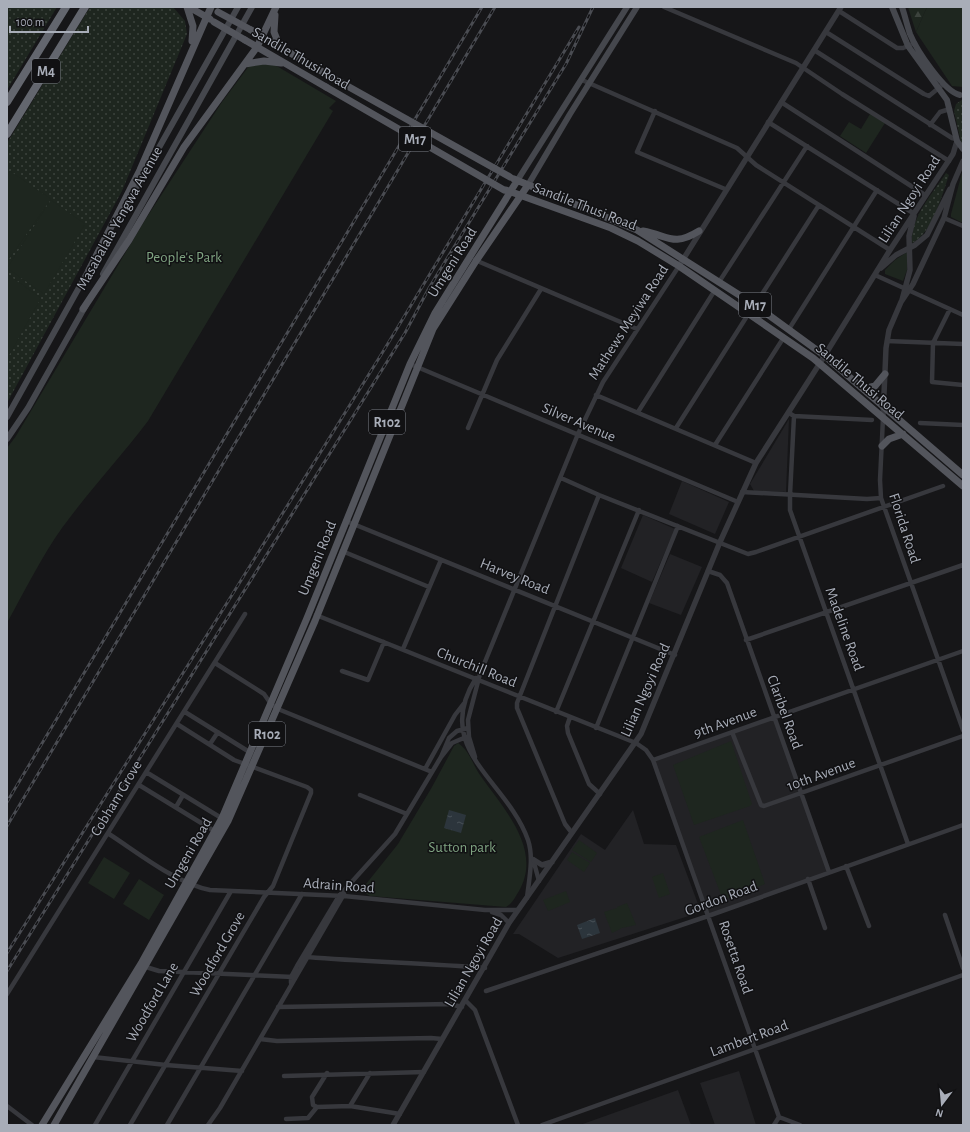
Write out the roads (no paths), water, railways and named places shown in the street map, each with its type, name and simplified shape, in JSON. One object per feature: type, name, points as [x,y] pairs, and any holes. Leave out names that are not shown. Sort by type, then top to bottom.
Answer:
[{"type":"highway","name":"M4","points":[[7,102],[66,7]]},
{"type":"highway","name":"M4","points":[[7,134],[85,7]]},
{"type":"main road","name":"Sandile Thusi Road","points":[[188,7],[326,88],[507,191],[610,228],[638,241],[679,266],[820,363],[963,486]]},
{"type":"main road","points":[[182,72],[193,33],[193,26],[188,7]]},
{"type":"main road","name":"Sandile Thusi Road","points":[[211,7],[333,78],[517,181],[637,230],[683,258],[755,305],[825,356],[963,475]]},
{"type":"main road","points":[[89,270],[140,170],[211,7]]},
{"type":"main road","name":"Masabalala Yengwa Avenue","points":[[7,417],[238,7]]},
{"type":"main road","name":"Masabalala Yengwa Avenue","points":[[7,439],[28,408],[252,7]]},
{"type":"main road","points":[[83,310],[129,240],[184,147],[257,47],[276,7]]},
{"type":"main road","points":[[276,7],[273,28],[280,47]]},
{"type":"main road","name":"Umgeni Road","points":[[473,259],[507,191],[517,181],[627,7]]},
{"type":"main road","name":"Umgeni Road","points":[[225,820],[245,764],[254,754],[278,708],[317,615],[342,551],[350,522],[435,314],[473,259],[521,196],[589,83],[638,7]]},
{"type":"main road","points":[[892,7],[908,46],[941,86],[951,92],[961,94]]},
{"type":"main road","points":[[902,7],[915,43],[941,86],[950,109],[956,140],[963,149]]},
{"type":"main road","points":[[245,64],[264,61],[285,64]]},
{"type":"main road","points":[[950,109],[953,100],[961,94]]},
{"type":"main road","points":[[637,230],[677,240],[690,237],[699,231]]},
{"type":"main road","points":[[861,386],[867,388],[875,386],[885,374]]},
{"type":"main road","points":[[882,446],[889,439],[903,434]]},
{"type":"main road","name":"Umgeni Road","points":[[42,1125],[219,833],[253,766],[254,754],[272,704],[335,548],[350,522]]},
{"type":"main road","points":[[293,652],[300,655]]},
{"type":"main road","name":"Umgeni Road","points":[[54,1125],[146,967],[189,883]]},
{"type":"street","points":[[664,7],[790,60],[938,156],[949,161]]},
{"type":"street","points":[[840,9],[897,48],[900,49],[915,43]]},
{"type":"street","name":"Mathews Meyiwa Road","points":[[474,757],[468,728],[469,712],[480,674],[578,434],[596,394],[679,266],[725,189],[840,9]]},
{"type":"street","points":[[826,32],[927,96],[931,95],[941,86]]},
{"type":"street","points":[[814,50],[930,125],[956,140]]},
{"type":"street","points":[[582,80],[737,148],[756,165],[890,250]]},
{"type":"street","points":[[781,102],[925,195]]},
{"type":"street","points":[[930,125],[940,112],[950,109]]},
{"type":"street","points":[[655,111],[637,152],[725,189]]},
{"type":"street","points":[[768,122],[914,212]]},
{"type":"street","name":"Lilian Ngoyi Road","points":[[393,1125],[442,1039],[485,968],[509,923],[636,743],[675,655],[720,542],[756,463],[791,415],[820,363],[890,250],[925,195],[949,161],[955,151],[956,140]]},
{"type":"street","points":[[719,282],[807,146]]},
{"type":"street","name":"Florida Road","points":[[963,161],[953,184],[944,218],[907,289],[887,341],[880,480],[881,498],[963,730]]},
{"type":"street","name":"Lilian Ngoyi Road","points":[[877,272],[896,255],[910,248],[927,235],[953,184]]},
{"type":"street","points":[[789,329],[877,190]]},
{"type":"street","points":[[755,305],[819,205]]},
{"type":"street","name":"Florida Road","points":[[907,289],[910,270],[910,230],[914,212]]},
{"type":"street","points":[[944,218],[963,226]]},
{"type":"street","points":[[473,259],[541,290],[637,329]]},
{"type":"street","points":[[877,272],[907,289],[963,315]]},
{"type":"street","points":[[468,428],[497,360],[541,290]]},
{"type":"street","points":[[638,412],[714,290]]},
{"type":"street","points":[[950,309],[933,343],[932,382],[963,385]]},
{"type":"street","points":[[676,428],[749,313]]},
{"type":"street","points":[[715,445],[784,337]]},
{"type":"street","points":[[887,341],[963,344]]},
{"type":"street","name":"Silver Avenue","points":[[414,365],[738,502]]},
{"type":"street","points":[[596,394],[756,463]]},
{"type":"street","points":[[791,415],[872,420]]},
{"type":"street","name":"Madeline Road","points":[[791,415],[790,510],[908,844]]},
{"type":"street","points":[[920,423],[963,425]]},
{"type":"street","points":[[561,478],[599,495],[748,554],[943,486]]},
{"type":"street","points":[[742,492],[881,498]]},
{"type":"street","points":[[572,833],[565,824],[517,708],[518,696],[556,606],[599,495]]},
{"type":"street","points":[[556,712],[639,510]]},
{"type":"street","name":"Harvey Road","points":[[350,522],[675,655]]},
{"type":"street","points":[[596,728],[678,526]]},
{"type":"street","points":[[335,548],[429,587]]},
{"type":"street","points":[[403,649],[441,560]]},
{"type":"street","points":[[746,640],[963,565]]},
{"type":"street","name":"Claribel Road","points":[[708,571],[720,575],[727,583],[829,872]]},
{"type":"street","name":"Churchill Road","points":[[310,612],[636,743]]},
{"type":"street","name":"Cobham Grove","points":[[7,994],[109,834],[245,614]]},
{"type":"street","points":[[342,671],[368,680],[384,642]]},
{"type":"street","name":"9th Avenue","points":[[653,760],[963,651]]},
{"type":"street","points":[[215,663],[264,694],[272,704],[278,708],[432,772]]},
{"type":"street","name":"Mathews Meyiwa Road","points":[[462,729],[466,701],[478,680]]},
{"type":"street","points":[[426,769],[455,715],[466,701]]},
{"type":"street","points":[[185,712],[254,754]]},
{"type":"street","points":[[570,717],[567,731],[589,784],[600,794]]},
{"type":"street","points":[[177,724],[234,760],[253,766]]},
{"type":"street","points":[[294,977],[308,957],[345,889],[395,834],[432,772],[449,738],[453,733],[468,728]]},
{"type":"street","points":[[462,729],[471,755],[474,757],[525,833],[539,881]]},
{"type":"street","points":[[210,744],[218,732]]},
{"type":"street","name":"10th Avenue","points":[[732,732],[761,805],[767,806],[963,736]]},
{"type":"street","points":[[440,757],[452,743],[469,737]]},
{"type":"street","name":"Rosetta Road","points":[[636,743],[646,750],[653,760],[779,1117]]},
{"type":"street","name":"Woodford Grove","points":[[130,1125],[276,879],[311,790],[308,787],[253,766]]},
{"type":"street","points":[[146,772],[225,820]]},
{"type":"street","points":[[139,785],[219,833]]},
{"type":"street","points":[[360,794],[407,814]]},
{"type":"street","points":[[176,807],[183,795]]},
{"type":"street","name":"Gordon Road","points":[[486,991],[708,916],[808,879],[963,825]]},
{"type":"street","name":"Adrain Road","points":[[109,834],[189,883],[210,890],[342,896],[485,910],[518,910]]},
{"type":"street","points":[[526,898],[530,872],[530,848]]},
{"type":"street","points":[[534,860],[542,865],[553,861]]},
{"type":"street","points":[[846,866],[868,926]]},
{"type":"street","points":[[808,879],[825,928]]},
{"type":"street","name":"Woodford Lane","points":[[95,1125],[231,891]]},
{"type":"street","points":[[167,1125],[302,894]]},
{"type":"street","points":[[208,1125],[242,1071],[294,977],[342,896]]},
{"type":"street","name":"Adrain Road","points":[[485,910],[501,915],[509,923]]},
{"type":"street","points":[[945,915],[963,968]]},
{"type":"street","points":[[308,957],[391,963],[412,962],[485,968]]},
{"type":"street","points":[[146,967],[154,970],[294,977]]},
{"type":"street","name":"Lambert Road","points":[[542,1125],[963,975]]},
{"type":"street","points":[[466,1001],[475,1010],[518,1125]]},
{"type":"street","points":[[278,1007],[450,1004],[462,1007]]},
{"type":"street","points":[[260,1039],[277,1041],[442,1039]]},
{"type":"street","points":[[93,1057],[242,1071]]},
{"type":"street","points":[[284,1076],[327,1073],[424,1072]]},
{"type":"street","points":[[327,1073],[312,1097],[313,1105],[317,1107],[350,1106],[400,1114]]},
{"type":"street","points":[[350,1106],[370,1073]]},
{"type":"street","points":[[7,1106],[32,1125]]},
{"type":"street","points":[[286,1119],[308,1118],[317,1107]]},
{"type":"street","points":[[774,1125],[779,1117],[800,1125]]},
{"type":"water","points":[[449,810],[466,815],[461,833],[444,828]]},
{"type":"water","points":[[595,918],[600,933],[582,939],[577,925]]},
{"type":"railway","points":[[7,802],[482,7]]},
{"type":"railway","points":[[7,826],[495,7]]},
{"type":"railway","points":[[7,971],[405,333],[429,288],[566,64],[593,7]]},
{"type":"railway","points":[[7,953],[384,350],[579,27]]},
{"type":"park label","name":"People's Park","points":[[184,257]]},
{"type":"park label","name":"Sutton park","points":[[462,847]]}]
